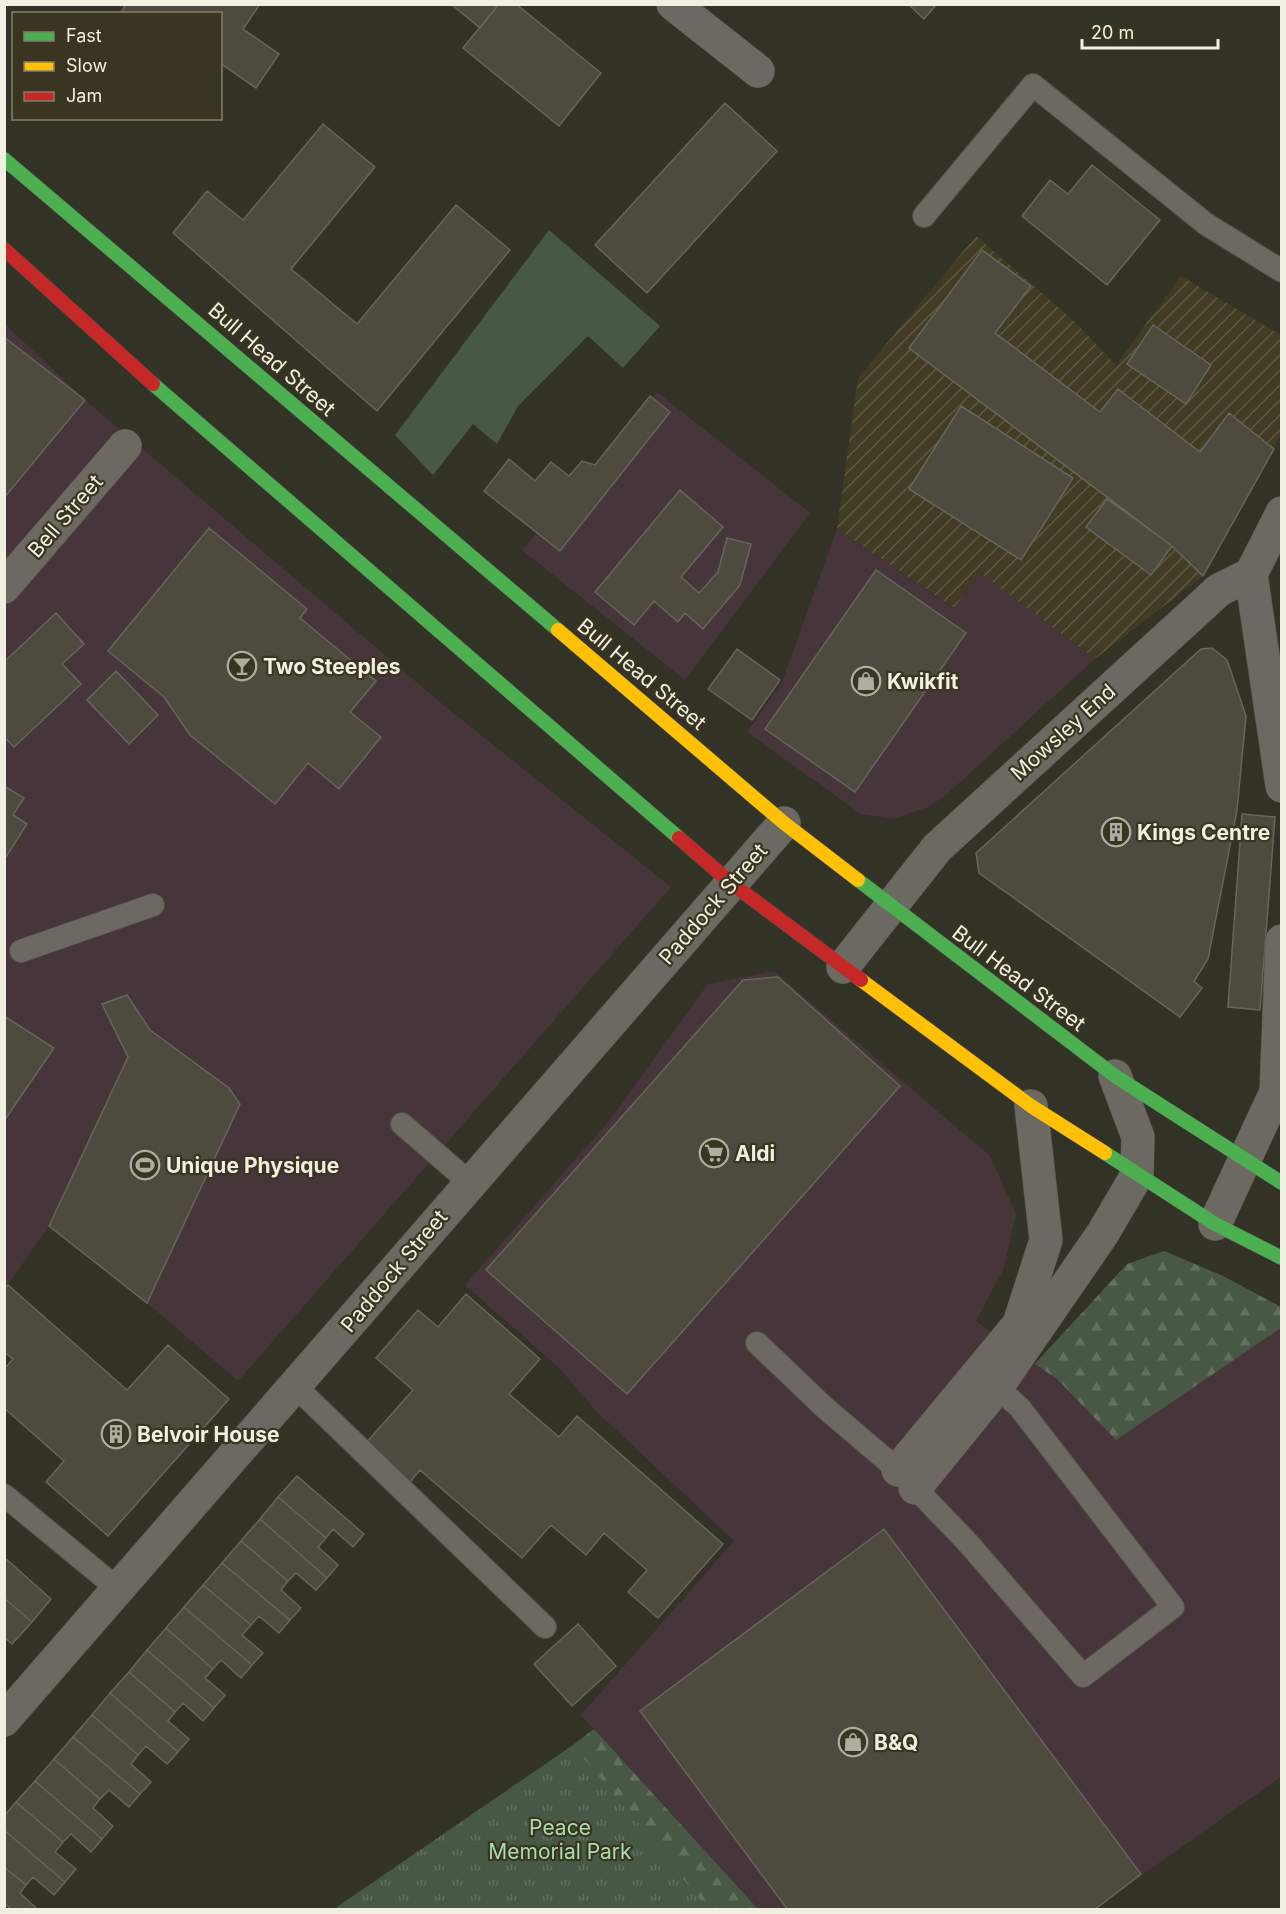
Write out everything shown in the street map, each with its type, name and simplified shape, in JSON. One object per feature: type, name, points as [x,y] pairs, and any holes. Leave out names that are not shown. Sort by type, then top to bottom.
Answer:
[{"type":"main road","name":"Bull Head Street","points":[[4,159],[784,823],[1115,1076],[1281,1183]]},
{"type":"main road","points":[[4,249],[213,438],[731,883],[1031,1106],[1215,1224],[1281,1258]]},
{"type":"street","points":[[673,4],[758,71]]},
{"type":"street","name":"Bell Street","points":[[4,587],[125,446]]},
{"type":"street","points":[[1281,513],[1251,574],[1281,786]]},
{"type":"street","name":"Mowsley End","points":[[843,967],[937,848],[1220,590],[1251,574]]},
{"type":"street","name":"Paddock Street","points":[[4,1720],[469,1182],[784,823]]},
{"type":"street","points":[[1215,1224],[1276,1092],[1281,941]]},
{"type":"street","points":[[907,1479],[997,1387],[1103,1233],[1137,1175],[1138,1137],[1115,1076]]},
{"type":"street","points":[[907,1479],[1019,1324],[1046,1240],[1031,1106]]},
{"type":"lane","points":[[924,216],[1033,85],[1206,224],[1281,272]]},
{"type":"lane","points":[[21,951],[153,905]]},
{"type":"lane","points":[[402,1124],[469,1182]]},
{"type":"lane","points":[[757,1343],[907,1479],[968,1543],[1083,1676],[1173,1607],[1020,1408],[997,1387]]},
{"type":"lane","points":[[295,1386],[545,1627]]},
{"type":"lane","points":[[4,1495],[118,1589]]},
{"type":"shaded area","points":[[976,236],[1071,318],[1116,365],[1181,276],[1281,335],[1281,434],[1203,576],[1095,659],[980,573],[954,608],[837,529],[858,378]]},
{"type":"shaded area","points":[[5,324],[85,400],[447,708],[671,887],[238,1381],[147,1303],[49,1226],[5,1289]]},
{"type":"shaded area","points":[[657,392],[810,513],[685,680],[522,550]]},
{"type":"shaded area","points":[[837,529],[953,608],[980,573],[1095,659],[946,795],[928,807],[894,819],[861,814],[747,732],[782,682]]},
{"type":"shaded area","points":[[774,971],[990,1156],[1016,1214],[1004,1268],[976,1321],[1035,1363],[1127,1264],[1164,1251],[1223,1276],[1281,1307],[1281,1777],[1094,1909],[758,1909],[581,1715],[734,1541],[596,1411],[559,1368],[465,1285],[609,1121],[708,984]]},
{"type":"green space","points":[[549,230],[660,326],[623,368],[588,336],[518,406],[497,444],[473,424],[433,475],[395,435]]},
{"type":"green space","points":[[1164,1251],[1223,1276],[1281,1307],[1281,1328],[1116,1440],[1057,1379],[1035,1364],[1127,1264]]},
{"type":"green space","points":[[594,1729],[758,1909],[645,1909],[573,1745]]},
{"type":"green space","name":"Peace Memorial Park","points":[[573,1745],[708,1909],[334,1909]]},
{"type":"building","points":[[126,4],[260,4],[243,29],[279,54],[256,88],[222,64],[222,12],[121,12]]},
{"type":"building","points":[[451,4],[499,4],[480,28]]},
{"type":"building","points":[[499,4],[516,4],[601,73],[559,126],[463,48]]},
{"type":"building","points":[[908,4],[937,4],[924,19]]},
{"type":"building","points":[[725,103],[777,151],[647,293],[595,245]]},
{"type":"building","points":[[323,124],[375,167],[291,269],[357,324],[456,205],[510,250],[377,411],[173,233],[207,191],[243,220]]},
{"type":"building","points":[[1092,165],[1160,220],[1107,285],[1022,216],[1050,180],[1068,194]]},
{"type":"building","points":[[982,250],[1031,286],[995,333],[1100,412],[1118,389],[1200,452],[1229,413],[1274,449],[1203,576],[1172,546],[909,348]]},
{"type":"building","points":[[1153,325],[1211,365],[1186,404],[1127,364]]},
{"type":"building","points":[[4,337],[85,400],[4,498]]},
{"type":"building","points":[[650,396],[670,412],[560,551],[484,491],[509,459],[535,481],[551,462],[569,476],[582,461],[595,465]]},
{"type":"building","points":[[961,406],[1073,478],[1021,560],[909,489]]},
{"type":"building","points":[[680,490],[723,527],[681,577],[699,593],[718,572],[727,538],[751,544],[740,585],[703,629],[685,613],[678,622],[654,601],[634,625],[595,592]]},
{"type":"building","points":[[1107,499],[1172,546],[1151,575],[1086,527]]},
{"type":"building","name":"Two Steeples","points":[[209,528],[307,609],[300,618],[376,681],[350,712],[381,737],[339,789],[308,763],[275,804],[190,735],[164,697],[108,651]]},
{"type":"building","name":"Kwikfit","points":[[876,570],[966,633],[855,792],[765,729]]},
{"type":"building","points":[[56,613],[84,644],[62,664],[81,684],[14,747],[4,737],[4,662]]},
{"type":"building","name":"Kings Centre","points":[[1212,648],[1227,660],[1246,716],[1237,810],[1208,959],[1194,981],[1202,988],[1180,1017],[979,873],[976,853],[1201,649]]},
{"type":"building","points":[[737,649],[780,680],[752,720],[708,689]]},
{"type":"building","points":[[116,671],[158,715],[129,744],[87,700]]},
{"type":"building","points":[[4,786],[24,798],[13,815],[27,824],[4,860]]},
{"type":"building","points":[[1242,814],[1275,817],[1260,1010],[1228,1007]]},
{"type":"building","name":"Aldi","points":[[778,977],[900,1086],[627,1394],[486,1270],[743,980]]},
{"type":"building","name":"Unique Physique","points":[[127,995],[150,1030],[229,1088],[240,1104],[147,1303],[49,1226],[128,1057],[102,1004]]},
{"type":"building","points":[[4,1016],[54,1048],[4,1121]]},
{"type":"building","name":"Belvoir House","points":[[8,1285],[127,1390],[168,1345],[229,1399],[108,1536],[46,1482],[64,1461],[4,1408],[4,1369],[13,1359],[4,1352],[4,1289]]},
{"type":"building","points":[[466,1294],[540,1359],[509,1394],[559,1437],[577,1416],[723,1544],[658,1618],[628,1592],[647,1570],[604,1533],[586,1555],[551,1525],[522,1558],[420,1470],[410,1482],[366,1443],[413,1390],[376,1358],[418,1310],[438,1327]]},
{"type":"building","points":[[297,1476],[364,1534],[353,1547],[333,1529],[326,1538],[278,1497]]},
{"type":"building","points":[[278,1497],[326,1538],[318,1547],[338,1565],[327,1578],[260,1519]]},
{"type":"building","points":[[260,1519],[327,1578],[316,1590],[296,1573],[288,1581],[241,1541]]},
{"type":"building","name":"B&Q","points":[[884,1529],[1141,1874],[1094,1910],[788,1910],[640,1711]]},
{"type":"building","points":[[241,1541],[288,1581],[281,1590],[301,1608],[290,1620],[222,1563]]},
{"type":"building","points":[[5,1558],[51,1599],[32,1622],[4,1598]]},
{"type":"building","points":[[222,1563],[290,1620],[279,1633],[259,1616],[251,1625],[203,1585]]},
{"type":"building","points":[[203,1585],[251,1625],[242,1635],[263,1653],[252,1665],[184,1607]]},
{"type":"building","points":[[4,1598],[32,1622],[12,1644],[4,1637]]},
{"type":"building","points":[[184,1607],[252,1665],[241,1678],[221,1660],[213,1669],[166,1628]]},
{"type":"building","points":[[578,1624],[616,1666],[572,1706],[534,1664]]},
{"type":"building","points":[[166,1628],[213,1669],[205,1678],[225,1695],[214,1708],[147,1650]]},
{"type":"building","points":[[147,1650],[214,1708],[203,1721],[183,1703],[175,1712],[129,1672]]},
{"type":"building","points":[[129,1672],[175,1712],[168,1721],[189,1739],[178,1752],[110,1693]]},
{"type":"building","points":[[110,1693],[178,1752],[167,1764],[146,1746],[138,1755],[92,1715]]},
{"type":"building","points":[[92,1715],[138,1755],[131,1764],[151,1782],[140,1794],[73,1737]]},
{"type":"building","points":[[73,1737],[140,1794],[129,1807],[109,1790],[100,1799],[54,1759]]},
{"type":"building","points":[[54,1759],[100,1799],[93,1808],[113,1826],[102,1839],[35,1781]]},
{"type":"building","points":[[35,1781],[102,1839],[91,1852],[71,1834],[63,1842],[16,1802]]},
{"type":"building","points":[[16,1802],[63,1842],[55,1852],[76,1869],[65,1882],[4,1830],[4,1816]]},
{"type":"building","points":[[4,1830],[65,1882],[54,1895],[33,1877],[26,1885],[4,1867]]},
{"type":"building","points":[[4,1867],[26,1885],[20,1893],[38,1910],[12,1910],[4,1903]]},
{"type":"traffic: fast","points":[[4,159],[558,630]]},
{"type":"traffic: fast","points":[[153,384],[679,838]]},
{"type":"traffic: fast","points":[[858,880],[1115,1076],[1282,1183]]},
{"type":"traffic: fast","points":[[1105,1153],[1215,1224],[1282,1258]]},
{"type":"traffic: slow","points":[[558,630],[784,823],[858,880]]},
{"type":"traffic: slow","points":[[861,980],[1031,1106],[1105,1153]]},
{"type":"traffic: jam","points":[[4,249],[153,384]]},
{"type":"traffic: jam","points":[[679,838],[731,883],[861,980]]},
{"type":"place","name":"Two Steeples","points":[[242,666]]},
{"type":"place","name":"Kwikfit","points":[[866,681]]},
{"type":"place","name":"Kings Centre","points":[[1116,832]]},
{"type":"place","name":"Aldi","points":[[714,1153]]},
{"type":"place","name":"Unique Physique","points":[[145,1165]]},
{"type":"place","name":"Belvoir House","points":[[116,1434]]},
{"type":"place","name":"B&Q","points":[[853,1742]]}]
